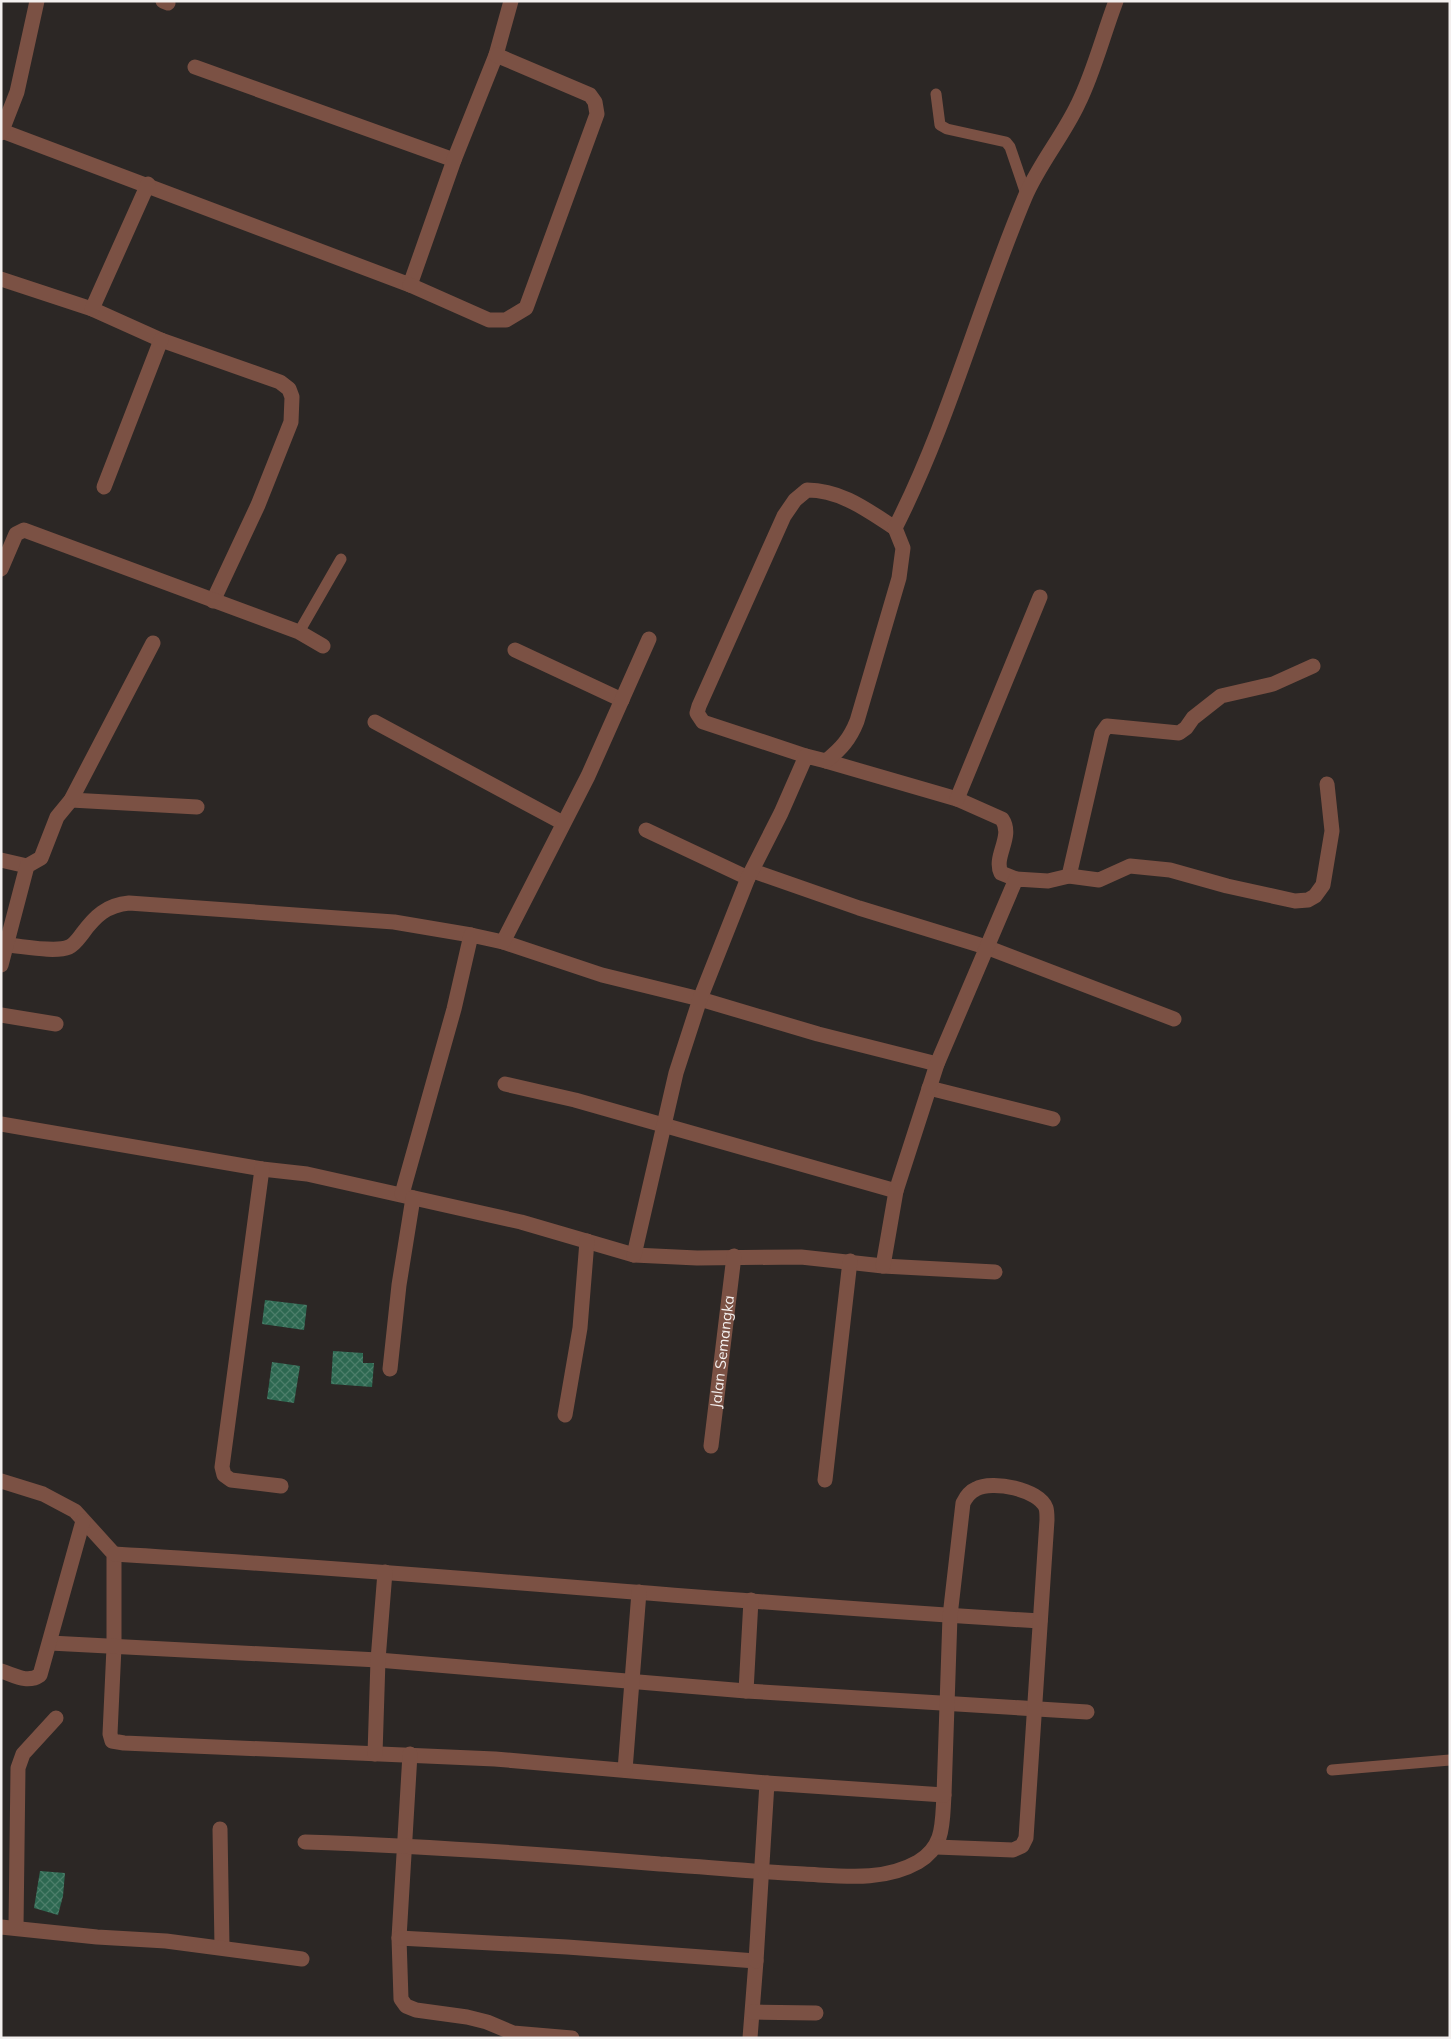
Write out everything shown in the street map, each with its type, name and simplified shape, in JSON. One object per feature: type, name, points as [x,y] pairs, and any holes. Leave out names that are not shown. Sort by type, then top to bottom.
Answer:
[{"type":"street","points":[[37,1],[17,92],[2,132],[148,184],[410,284],[489,320],[506,320],[526,308],[597,114],[594,102],[590,96],[496,55]]},
{"type":"street","points":[[410,284],[454,160],[496,55],[512,1]]},
{"type":"street","points":[[896,528],[927,460],[1026,194],[1078,104],[1116,1]]},
{"type":"street","points":[[195,67],[454,160]]},
{"type":"street","points":[[92,309],[148,184]]},
{"type":"street","points":[[1,279],[92,309],[161,340],[280,382],[289,389],[292,397],[291,422],[258,505],[213,601]]},
{"type":"street","points":[[104,487],[161,340]]},
{"type":"street","points":[[826,762],[841,749],[851,736],[858,721],[899,578],[903,548],[896,528],[851,500],[824,490],[807,490],[795,500],[784,516],[699,706],[697,713],[703,722],[806,756],[826,762],[957,799],[1002,819],[1006,825],[1006,835],[999,868],[1001,873],[1016,879],[1048,880],[1069,876],[1099,880],[1130,866],[1146,867],[1170,870],[1227,886],[1295,901],[1308,900],[1315,896],[1323,885],[1332,831],[1327,784]]},
{"type":"street","points":[[1,569],[16,534],[24,530],[298,632],[323,646]]},
{"type":"street","points":[[957,799],[1040,597]]},
{"type":"street","points":[[503,942],[588,776],[649,639]]},
{"type":"street","points":[[1,860],[27,866],[41,858],[57,817],[71,800],[152,643]]},
{"type":"street","points":[[515,650],[622,700]]},
{"type":"street","points":[[1069,876],[1102,733],[1107,726],[1179,733],[1186,728],[1193,718],[1221,696],[1273,684],[1313,666]]},
{"type":"street","points":[[376,722],[563,823]]},
{"type":"street","points":[[634,1255],[676,1073],[700,999],[751,874],[806,756]]},
{"type":"street","points":[[71,800],[197,807]]},
{"type":"street","points":[[646,830],[751,874],[986,947],[1174,1019]]},
{"type":"street","points":[[1,965],[27,866]]},
{"type":"street","points":[[883,1266],[896,1191],[937,1064],[1016,879]]},
{"type":"street","points":[[7,945],[58,950],[67,948],[75,944],[92,920],[104,910],[115,904],[129,903],[394,922],[471,934],[503,942],[602,975],[700,999],[818,1034],[937,1064]]},
{"type":"street","points":[[390,1369],[408,1196],[471,934]]},
{"type":"street","points":[[1,1015],[56,1024]]},
{"type":"street","points":[[505,1084],[575,1100],[896,1191]]},
{"type":"street","points":[[929,1088],[1053,1119]]},
{"type":"street","points":[[1,1124],[262,1169],[307,1174],[521,1222],[634,1255],[697,1258],[734,1256],[850,1261],[883,1266],[995,1272]]},
{"type":"street","points":[[262,1169],[222,1467],[224,1475],[231,1480],[281,1486]]},
{"type":"street","points":[[565,1415],[580,1328],[587,1241]]},
{"type":"street","name":"Jalan Semangka","points":[[711,1446],[734,1256]]},
{"type":"street","points":[[825,1480],[850,1261]]},
{"type":"street","points":[[2,1482],[58,1500],[75,1511],[114,1554],[385,1572],[950,1616],[1040,1621]]},
{"type":"street","points":[[305,1842],[404,1845],[760,1872],[858,1877],[892,1873],[919,1861],[936,1847],[941,1834],[948,1703],[950,1616],[963,1503],[968,1494],[976,1489],[986,1485],[1003,1485],[1030,1493],[1038,1498],[1046,1508],[1047,1520],[1026,1838],[1022,1846],[1013,1850],[936,1847]]},
{"type":"street","points":[[1,1670],[27,1680],[34,1679],[40,1675],[83,1521]]},
{"type":"street","points":[[114,1554],[114,1647],[110,1707],[110,1734],[112,1740],[124,1743],[410,1754],[944,1796]]},
{"type":"street","points":[[375,1754],[378,1660],[385,1572]]},
{"type":"street","points":[[625,1770],[639,1592]]},
{"type":"street","points":[[746,1691],[751,1600]]},
{"type":"street","points":[[50,1643],[378,1660],[746,1691],[1087,1712]]},
{"type":"street","points":[[56,1718],[24,1754],[18,1768],[9,1927],[222,1947],[250,1954],[302,1959]]},
{"type":"street","points":[[410,1754],[399,1938],[401,1999],[406,2006],[480,2020],[513,2033],[572,2038]]},
{"type":"street","points":[[750,2038],[767,1783]]},
{"type":"street","points":[[220,1829],[222,1947]]},
{"type":"street","points":[[399,1938],[567,1947],[756,1961]]},
{"type":"street","points":[[753,2012],[816,2013]]},
{"type":"lane","points":[[936,94],[940,125],[1006,142],[1010,147],[1026,194]]},
{"type":"lane","points":[[298,632],[341,559]]},
{"type":"lane","points":[[1332,1770],[1450,1760]]},
{"type":"building","points":[[265,1300],[307,1305],[304,1330],[262,1324]]},
{"type":"building","points":[[333,1351],[363,1353],[363,1363],[374,1363],[372,1387],[331,1384]]},
{"type":"building","points":[[272,1362],[300,1366],[294,1403],[267,1399]]},
{"type":"building","points":[[40,1871],[65,1873],[63,1896],[58,1915],[34,1908]]}]
